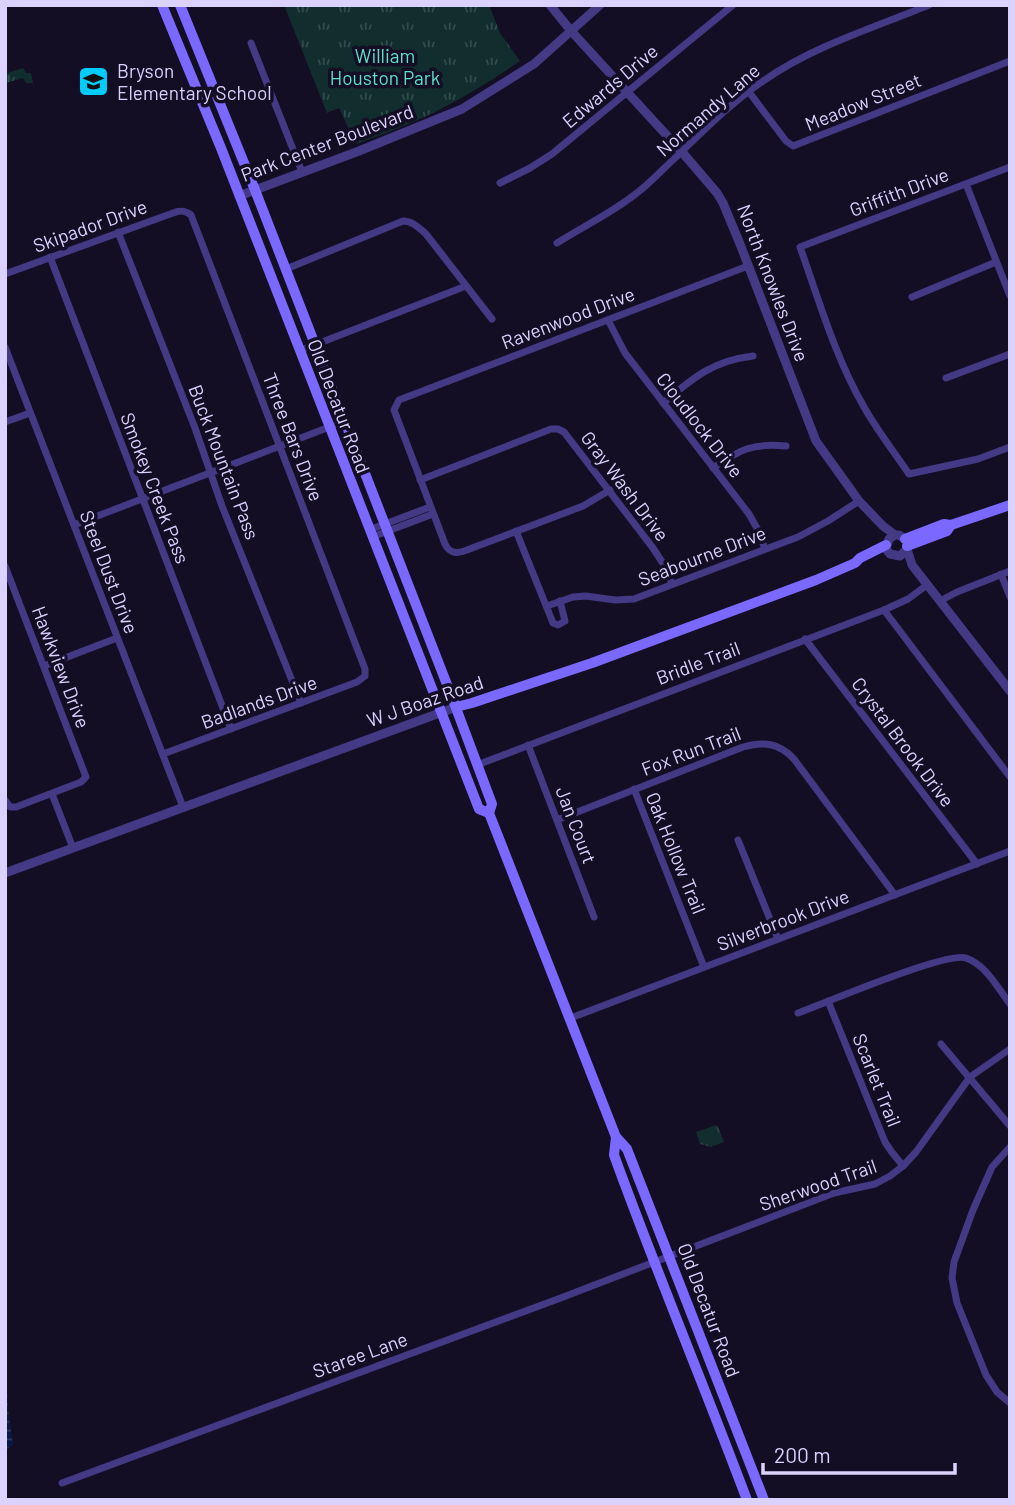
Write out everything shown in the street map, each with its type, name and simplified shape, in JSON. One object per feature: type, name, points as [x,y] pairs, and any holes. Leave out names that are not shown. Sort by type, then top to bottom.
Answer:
[{"type":"main road","name":"Old Decatur Road","points":[[162,5],[479,809],[489,814]]},
{"type":"main road","name":"Old Decatur Road","points":[[180,5],[255,190],[456,707],[492,804],[489,814],[615,1137],[614,1156],[747,1500]]},
{"type":"main road","points":[[190,75],[206,69]]},
{"type":"main road","points":[[903,542],[944,524],[951,525],[1010,505]]},
{"type":"main road","name":"W J Boaz Road","points":[[456,707],[592,663],[816,580],[855,562],[862,564],[889,549]]},
{"type":"main road","name":"Old Decatur Road","points":[[615,1137],[628,1149],[764,1500]]},
{"type":"main road","points":[[691,1355],[705,1350]]},
{"type":"street","name":"North Knowles Drive","points":[[550,5],[717,193],[816,441],[859,501],[903,542]]},
{"type":"street","name":"Park Center Boulevard","points":[[239,196],[359,151],[462,108],[534,64],[600,5]]},
{"type":"street","name":"Edwards Drive","points":[[500,183],[552,153],[733,5]]},
{"type":"street","name":"Normandy Lane","points":[[557,243],[630,199],[749,92],[800,58],[929,5]]},
{"type":"street","points":[[251,43],[302,173]]},
{"type":"street","name":"Meadow Street","points":[[749,92],[786,141],[793,146],[1010,61]]},
{"type":"street","name":"Griffith Drive","points":[[1010,167],[800,247],[828,328],[853,386],[865,409],[909,474],[978,459],[1010,447]]},
{"type":"street","points":[[966,184],[1010,296]]},
{"type":"street","name":"Skipador Drive","points":[[5,274],[173,212],[186,211]]},
{"type":"street","name":"Three Bars Drive","points":[[186,211],[191,215],[280,446],[365,669],[365,676]]},
{"type":"street","points":[[286,269],[408,221],[426,234],[492,319]]},
{"type":"street","name":"Buck Mountain Pass","points":[[118,232],[301,703]]},
{"type":"street","name":"Smokey Creek Pass","points":[[50,257],[231,729]]},
{"type":"street","points":[[912,297],[996,262]]},
{"type":"street","name":"Ravenwood Drive","points":[[420,480],[394,410],[398,400],[748,266]]},
{"type":"street","points":[[299,351],[466,286]]},
{"type":"street","name":"Cloudlock Drive","points":[[608,320],[625,353],[754,523],[765,549]]},
{"type":"street","name":"Steel Dust Drive","points":[[5,347],[183,807]]},
{"type":"street","points":[[946,378],[1010,354]]},
{"type":"street","points":[[663,403],[701,373],[736,358],[753,356]]},
{"type":"street","points":[[5,422],[30,413]]},
{"type":"street","points":[[74,525],[345,421]]},
{"type":"street","name":"Gray Wash Drive","points":[[420,480],[558,429],[564,432],[658,555],[672,584]]},
{"type":"street","points":[[713,468],[738,451],[766,444],[786,446]]},
{"type":"street","points":[[420,480],[445,544],[451,552],[460,552],[516,531],[590,502],[610,490]]},
{"type":"street","name":"Seabourne Drive","points":[[547,606],[586,596],[615,600],[634,598],[812,530],[859,501]]},
{"type":"street","points":[[370,534],[432,510]]},
{"type":"street","name":"North Knowles Drive","points":[[883,526],[889,549]]},
{"type":"street","points":[[516,531],[553,623],[558,625],[565,621],[560,601]]},
{"type":"street","points":[[903,542],[888,539],[889,549],[912,565]]},
{"type":"street","points":[[889,549],[903,555],[903,542]]},
{"type":"street","points":[[903,542],[912,565],[1010,691]]},
{"type":"street","name":"Hawkview Drive","points":[[5,566],[86,774],[85,779],[51,793]]},
{"type":"street","points":[[940,601],[1006,572],[1010,597]]},
{"type":"street","name":"Bridle Trail","points":[[477,765],[884,610],[908,599],[927,585]]},
{"type":"street","points":[[884,610],[1010,777]]},
{"type":"street","points":[[44,666],[117,638]]},
{"type":"street","name":"Crystal Brook Drive","points":[[805,639],[977,864]]},
{"type":"street","name":"Badlands Drive","points":[[163,754],[357,682],[365,676]]},
{"type":"street","name":"W J Boaz Road","points":[[5,873],[456,707]]},
{"type":"street","name":"Fox Run Trail","points":[[557,820],[743,747],[772,744],[788,752],[794,759],[895,895]]},
{"type":"street","name":"Jan Court","points":[[528,745],[594,917]]},
{"type":"street","name":"Oak Hollow Trail","points":[[634,789],[704,967]]},
{"type":"street","points":[[8,803],[16,807],[51,793],[73,848]]},
{"type":"street","points":[[738,840],[778,939]]},
{"type":"street","name":"Silverbrook Drive","points":[[568,1019],[1010,851]]},
{"type":"street","points":[[798,1013],[933,962],[962,956],[980,964],[1010,1004]]},
{"type":"street","name":"Scarlet Trail","points":[[828,1001],[885,1142],[903,1166]]},
{"type":"street","points":[[941,1044],[1010,1126]]},
{"type":"street","name":"Sherwood Trail","points":[[669,1255],[834,1193],[875,1184],[890,1176],[903,1166],[923,1143],[970,1077],[1010,1048]]},
{"type":"street","points":[[1010,1147],[992,1167],[954,1262],[952,1278],[957,1303],[986,1375],[997,1392],[1010,1404]]},
{"type":"street","name":"Staree Lane","points":[[62,1483],[558,1300],[669,1255]]},
{"type":"green space","name":"William Houston Park","points":[[284,5],[489,5],[500,33],[520,61],[435,112],[356,144],[339,108],[327,113]]},
{"type":"green space","points":[[23,68],[26,73],[31,73],[33,83],[26,83],[23,78],[6,83],[5,74]]},
{"type":"green space","points":[[717,1125],[724,1142],[711,1147],[700,1144],[696,1132]]},
{"type":"water","points":[[5,1348],[13,1445],[5,1450]]},
{"type":"place","name":"Bryson Elementary School","points":[[94,82]]}]
